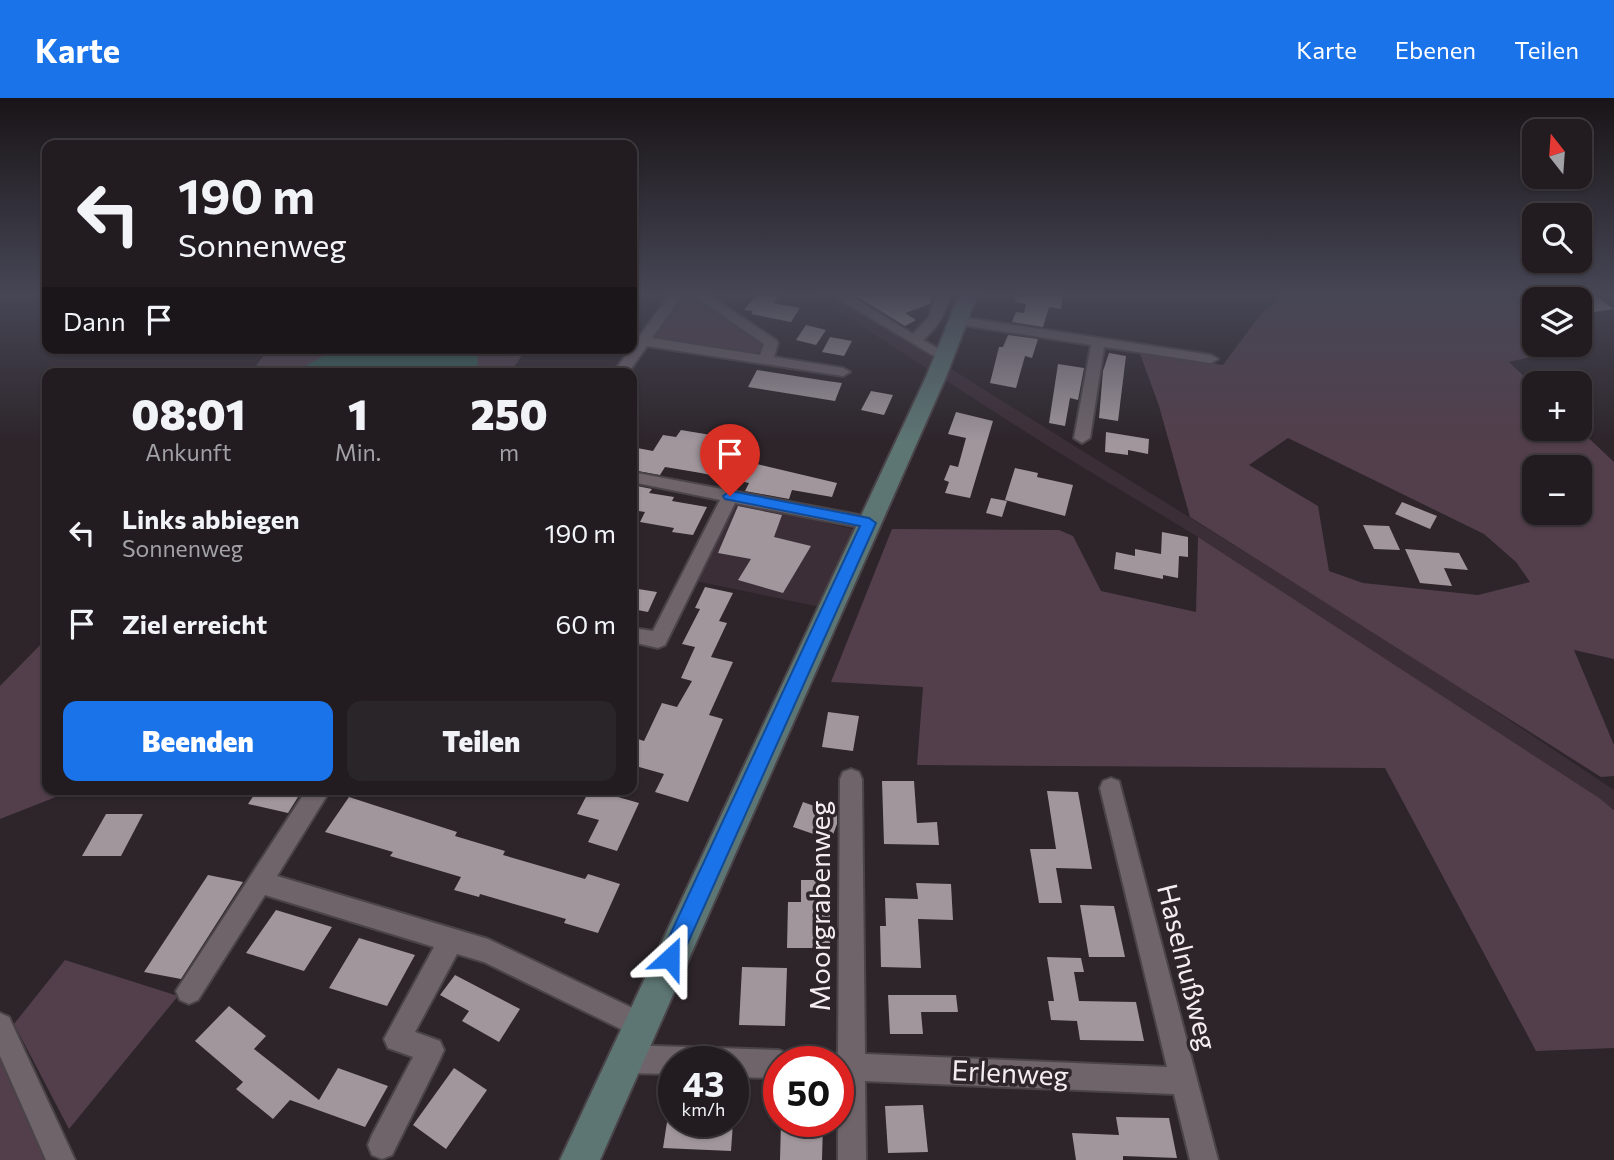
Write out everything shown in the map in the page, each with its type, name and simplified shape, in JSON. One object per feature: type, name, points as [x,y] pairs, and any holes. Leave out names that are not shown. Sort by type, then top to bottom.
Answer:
[{"type":"main road","points":[[580,1160],[951,343]]},
{"type":"street","points":[[655,343],[843,372]]},
{"type":"street","points":[[766,359],[770,343]]},
{"type":"street","points":[[918,343],[944,358]]},
{"type":"street","points":[[1082,438],[1098,343],[1211,359]]},
{"type":"street","points":[[637,478],[869,523]]},
{"type":"street","points":[[637,636],[658,640],[730,496]]},
{"type":"street","name":"Moorgrabenweg","points":[[845,1046],[851,779]]},
{"type":"street","name":"Haselnußweg","points":[[1111,788],[1203,1160]]},
{"type":"street","points":[[190,991],[316,795]]},
{"type":"street","points":[[260,882],[488,951],[640,1025]]},
{"type":"street","points":[[382,1145],[431,1050],[397,1039],[451,940]]},
{"type":"street","points":[[0,1026],[61,1160]]},
{"type":"street","points":[[624,1059],[658,1060]]},
{"type":"street","name":"Erlenweg","points":[[854,1066],[1183,1081]]},
{"type":"street","name":"Moorgrabenweg","points":[[850,1137],[852,1160]]},
{"type":"shaded area","points":[[689,343],[766,344],[764,350],[754,353]]},
{"type":"shaded area","points":[[887,343],[909,343],[1425,664],[1614,790],[1614,809],[1198,537],[1043,443]]},
{"type":"shaded area","points":[[1240,343],[1522,343],[1522,357],[1530,357],[1509,362],[1522,374],[1522,441],[1592,441],[1614,462],[1614,659],[1574,650],[1614,745],[1614,776],[1601,777],[1190,517],[1159,406],[1139,351],[1223,365]],"holes":[[[1288,438],[1484,534],[1516,562],[1530,582],[1478,595],[1363,583],[1329,571],[1318,506],[1249,465]]]},
{"type":"shaded area","points":[[265,354],[523,354],[513,368],[255,368]]},
{"type":"shaded area","points":[[478,354],[477,368],[302,368],[325,355]]},
{"type":"shaded area","points":[[733,502],[857,530],[825,608],[696,581]]},
{"type":"shaded area","points":[[892,529],[1059,530],[1073,536],[1101,591],[1196,612],[1198,537],[1599,798],[1614,810],[1614,1048],[1536,1051],[1385,768],[917,765],[923,687],[831,682]]},
{"type":"shaded area","points":[[42,643],[42,795],[61,795],[0,819],[0,686]]},
{"type":"shaded area","points":[[65,960],[178,996],[69,1129],[14,1024]]},
{"type":"shaded area","points":[[0,1050],[49,1160],[0,1160]]},
{"type":"building","points":[[827,343],[851,343],[844,356],[822,352]]},
{"type":"building","points":[[1005,343],[1037,343],[1032,358],[1025,356],[1016,388],[990,383],[999,347],[1003,347]]},
{"type":"building","points":[[1109,353],[1126,356],[1118,421],[1099,418],[1103,371]]},
{"type":"building","points":[[1058,364],[1084,368],[1078,400],[1070,398],[1065,426],[1049,423]]},
{"type":"building","points":[[757,370],[842,383],[835,401],[748,387]]},
{"type":"building","points":[[871,391],[893,395],[884,415],[861,410]]},
{"type":"building","points":[[956,412],[993,421],[970,498],[945,493],[949,482],[944,480],[950,465],[958,467],[966,438],[948,434]]},
{"type":"building","points":[[681,430],[717,436],[714,442],[742,447],[736,459],[837,483],[832,497],[792,490],[789,499],[745,491],[749,483],[701,473],[665,467],[660,475],[637,471],[637,448],[653,451],[663,435],[676,437]]},
{"type":"building","points":[[1106,432],[1149,439],[1148,454],[1128,450],[1128,455],[1105,452]]},
{"type":"building","points":[[1015,468],[1038,473],[1037,477],[1073,485],[1065,516],[1005,500]]},
{"type":"building","points":[[637,486],[652,489],[649,493],[674,497],[672,501],[707,507],[693,535],[672,532],[674,528],[640,522],[645,512],[637,511]]},
{"type":"building","points":[[991,498],[1007,501],[1002,517],[986,513]]},
{"type":"building","points":[[1402,502],[1437,516],[1430,529],[1395,514]]},
{"type":"building","points":[[738,506],[782,515],[774,537],[811,546],[783,593],[738,580],[751,559],[718,553]]},
{"type":"building","points":[[1363,525],[1389,526],[1400,550],[1374,549]]},
{"type":"building","points":[[1162,532],[1188,537],[1188,557],[1179,556],[1178,578],[1163,575],[1163,579],[1114,569],[1116,552],[1135,556],[1135,549],[1161,554]]},
{"type":"building","points":[[1405,549],[1459,553],[1468,570],[1444,568],[1452,586],[1420,583]]},
{"type":"building","points":[[705,587],[733,593],[719,621],[727,623],[711,657],[733,662],[709,715],[723,719],[688,802],[655,792],[664,774],[637,766],[637,739],[644,741],[662,703],[677,707],[692,681],[681,678],[695,647],[682,644],[700,609],[695,608]]},
{"type":"building","points":[[637,589],[657,592],[648,612],[637,610]]},
{"type":"building","points":[[828,712],[859,716],[853,751],[822,747]]},
{"type":"building","points":[[882,781],[914,781],[917,823],[937,822],[939,845],[884,844]]},
{"type":"building","points":[[1047,791],[1078,792],[1092,869],[1056,868],[1062,903],[1039,903],[1030,849],[1056,849]]},
{"type":"building","points":[[254,795],[299,795],[288,813],[248,804]]},
{"type":"building","points":[[587,795],[611,795],[639,803],[617,851],[588,842],[599,820],[577,814]]},
{"type":"building","points":[[349,797],[457,832],[455,836],[505,851],[503,855],[585,879],[588,874],[620,884],[598,933],[564,923],[566,919],[480,894],[479,897],[454,890],[461,877],[390,856],[393,852],[325,832]]},
{"type":"building","points":[[803,802],[837,814],[837,824],[831,840],[793,827]]},
{"type":"building","points":[[106,814],[143,814],[121,856],[82,856]]},
{"type":"building","points":[[208,875],[243,882],[181,979],[144,972]]},
{"type":"building","points":[[801,880],[819,880],[819,906],[830,906],[830,948],[787,948],[788,902],[801,902]]},
{"type":"building","points":[[916,883],[951,884],[953,920],[918,919],[921,968],[881,967],[880,926],[886,926],[885,898],[918,899]]},
{"type":"building","points":[[1080,905],[1114,906],[1125,957],[1089,957]]},
{"type":"building","points":[[276,910],[332,927],[304,971],[246,953]]},
{"type":"building","points":[[359,938],[415,955],[387,1006],[329,988]]},
{"type":"building","points":[[1047,957],[1081,958],[1084,972],[1074,972],[1079,1001],[1136,1002],[1144,1041],[1080,1040],[1077,1021],[1051,1020],[1048,1001],[1054,1001]]},
{"type":"building","points":[[742,967],[787,968],[785,1026],[739,1025]]},
{"type":"building","points":[[455,975],[520,1009],[499,1042],[462,1021],[469,1011],[440,995]]},
{"type":"building","points":[[888,995],[956,995],[958,1012],[921,1012],[923,1034],[890,1034]]},
{"type":"building","points":[[229,1006],[266,1036],[254,1049],[319,1100],[338,1068],[388,1086],[365,1127],[290,1100],[273,1119],[236,1089],[243,1082],[195,1041]]},
{"type":"building","points":[[454,1068],[487,1090],[446,1149],[413,1125]]},
{"type":"building","points":[[923,1105],[928,1152],[888,1153],[885,1106]]},
{"type":"building","points":[[1116,1117],[1169,1118],[1177,1158],[1123,1156],[1123,1160],[1076,1160],[1072,1133],[1119,1135]]},
{"type":"building","points":[[665,1137],[732,1137],[731,1151],[663,1148]]},
{"type":"building","points":[[781,1137],[823,1137],[822,1160],[780,1160]]},
{"type":"route","points":[[670,958],[869,523],[730,496]]}]
